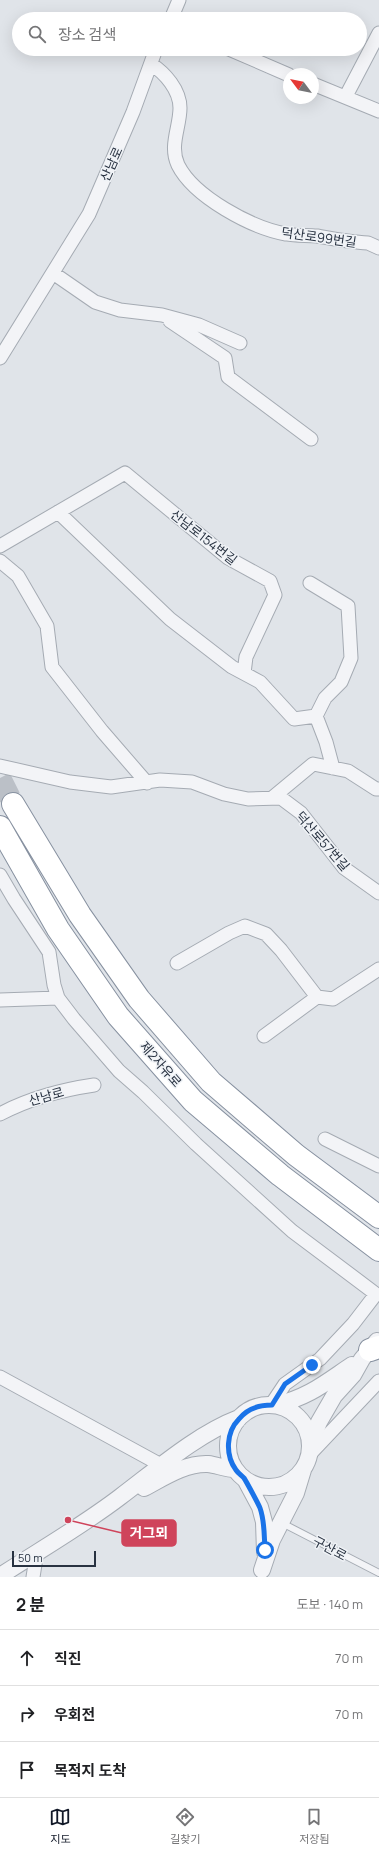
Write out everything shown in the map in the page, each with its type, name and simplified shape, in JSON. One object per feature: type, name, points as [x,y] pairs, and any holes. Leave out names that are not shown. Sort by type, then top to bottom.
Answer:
[{"type":"highway","name":"제2자유로","points":[[13,804],[80,915],[139,999],[211,1082],[296,1155],[379,1217]]},
{"type":"highway","name":"제2자유로","points":[[0,827],[58,929],[118,1016],[193,1101],[280,1175],[379,1250]]},
{"type":"street","points":[[174,12],[179,0]]},
{"type":"street","points":[[367,56],[379,33]]},
{"type":"street","name":"산남로","points":[[0,358],[89,214],[134,112],[154,56]]},
{"type":"street","points":[[245,56],[283,72]]},
{"type":"street","points":[[346,96],[367,56]]},
{"type":"street","name":"덕산로99번길","points":[[151,64],[160,70],[173,86],[180,106],[174,142],[178,164],[196,188],[222,208],[255,223],[286,234],[368,243],[379,248]]},
{"type":"street","points":[[319,86],[346,96],[379,112]]},
{"type":"street","points":[[53,273],[95,302],[120,310],[162,315],[199,325],[240,343]]},
{"type":"street","points":[[162,315],[225,358],[228,377],[311,439]]},
{"type":"street","name":"산남로154번길","points":[[0,546],[125,474],[228,558],[270,581],[275,595],[246,657],[244,673]]},
{"type":"street","points":[[58,512],[170,619],[232,667],[260,682],[294,719],[316,716]]},
{"type":"street","points":[[0,561],[18,576],[47,626],[52,667],[102,731],[147,783]]},
{"type":"street","points":[[310,583],[348,606],[351,658],[341,682],[325,698],[316,716],[326,742],[333,768]]},
{"type":"street","points":[[272,798],[313,764],[348,771],[376,789],[379,789]]},
{"type":"street","name":"덕산로57번길","points":[[0,766],[70,782],[111,787],[160,780],[192,782],[224,794],[248,799],[281,798],[301,813],[344,868],[379,893]]},
{"type":"street","points":[[0,875],[14,899],[50,952],[54,985],[58,998],[119,1071],[143,1092],[196,1144],[311,1247],[376,1294],[353,1324],[320,1359],[285,1384],[274,1405]]},
{"type":"street","points":[[177,963],[229,933],[245,926],[266,934],[281,950],[317,997]]},
{"type":"street","points":[[264,1036],[317,997],[333,999],[379,969]]},
{"type":"street","points":[[0,1000],[58,998]]},
{"type":"street","name":"산남로","points":[[0,1114],[22,1102],[59,1090],[94,1085]]},
{"type":"street","points":[[325,1139],[379,1166]]},
{"type":"street","points":[[0,1576],[119,1498],[161,1465],[222,1425],[239,1418],[252,1409],[294,1401],[312,1392],[372,1349]]},
{"type":"street","points":[[262,1574],[272,1540],[296,1493],[310,1449],[327,1407],[334,1396],[353,1375],[372,1349]]},
{"type":"street","points":[[0,1377],[161,1465]]},
{"type":"street","points":[[310,1449],[379,1381]]},
{"type":"street","points":[[274,1405],[290,1410],[300,1418],[307,1430],[310,1449]]},
{"type":"street","points":[[239,1418],[232,1429],[228,1443],[230,1456],[260,1507],[264,1522],[265,1550],[262,1574]]},
{"type":"street","points":[[119,1498],[142,1489],[173,1472],[208,1464],[240,1474],[260,1486],[277,1486],[293,1480],[303,1470]]},
{"type":"street","points":[[33,1577],[37,1552]]},
{"type":"street","points":[[0,1569],[22,1562]]},
{"type":"lane","name":"구산로","points":[[280,1522],[379,1574]]},
{"type":"tunnel","points":[[0,778],[13,804]]},
{"type":"place","name":"거그뫼","points":[[68,1520]]},
{"type":"route","points":[[265,1550],[264,1522],[260,1507],[249,1490],[245,1479],[237,1472],[232,1463],[228,1450],[229,1436],[235,1423],[243,1414],[256,1407],[272,1405],[285,1384],[312,1365]]}]
